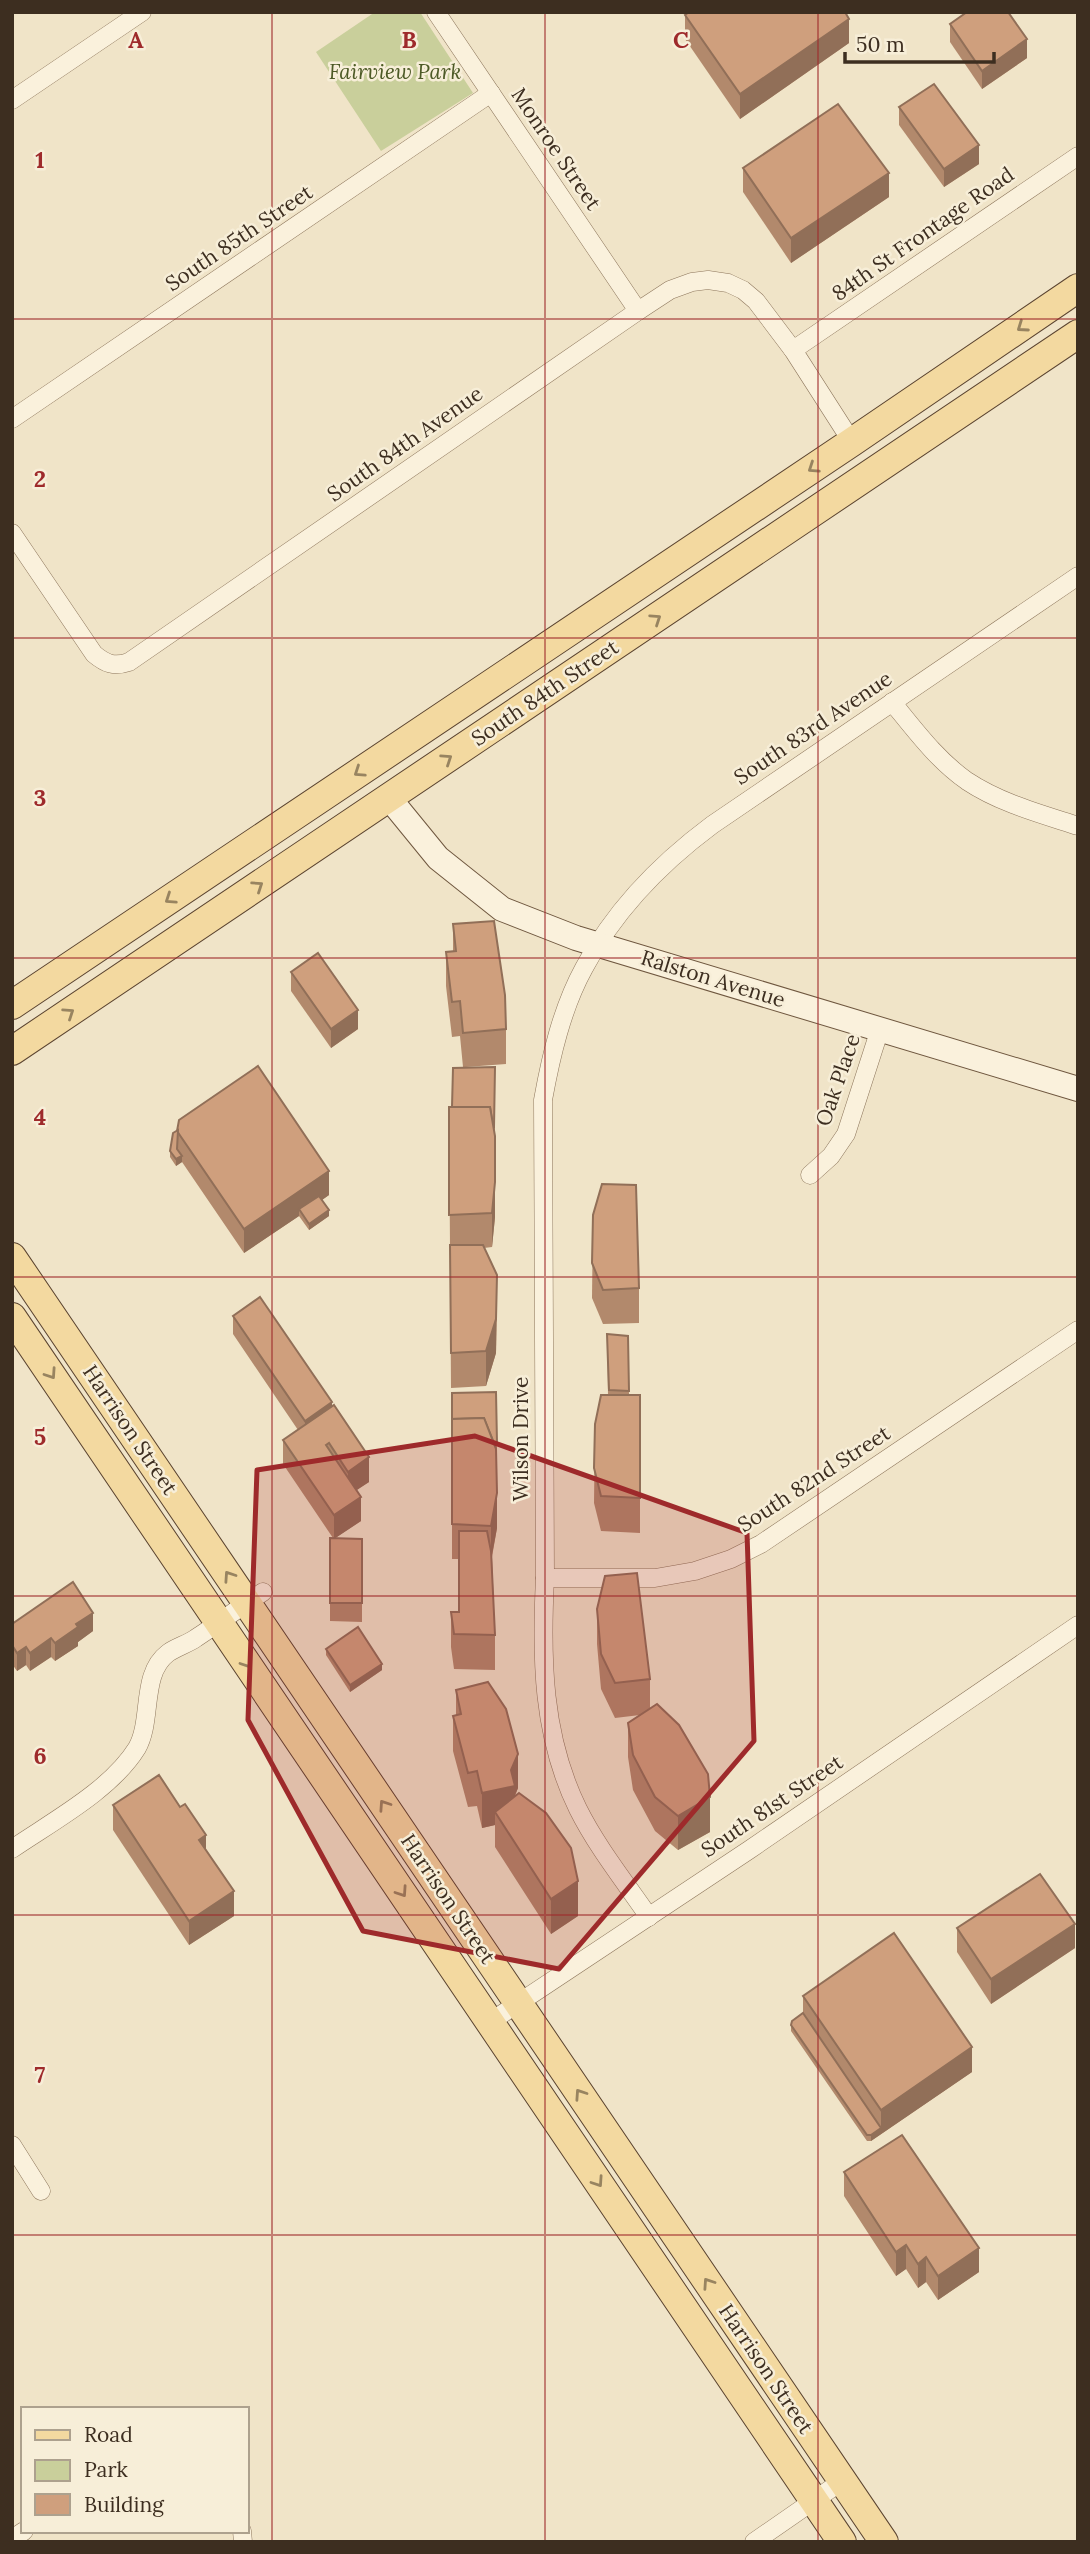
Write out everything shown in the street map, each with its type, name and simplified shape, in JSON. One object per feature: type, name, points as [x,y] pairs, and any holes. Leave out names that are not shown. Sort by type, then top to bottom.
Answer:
[{"type":"main road","name":"South 84th Street","points":[[12,1005],[1078,288]]},
{"type":"main road","name":"South 84th Street","points":[[12,1051],[1078,334]]},
{"type":"main road","points":[[389,798],[388,791],[394,775],[402,765],[520,682],[549,645]]},
{"type":"main road","name":"Harrison Street","points":[[12,1257],[255,1597],[518,2003],[884,2542]]},
{"type":"main road","name":"Harrison Street","points":[[12,1317],[842,2542]]},
{"type":"street","points":[[12,100],[142,12]]},
{"type":"street","name":"Monroe Street","points":[[436,12],[638,311]]},
{"type":"street","name":"South 85th Street","points":[[12,419],[491,93]]},
{"type":"street","name":"84th St Frontage Road","points":[[793,350],[1078,156]]},
{"type":"street","name":"South 84th Avenue","points":[[12,533],[94,654],[104,663],[114,665],[129,662],[670,290],[692,282],[708,280],[728,283],[743,290],[756,300],[793,350]]},
{"type":"street","points":[[793,350],[852,442]]},
{"type":"street","name":"South 83rd Avenue","points":[[599,945],[623,909],[686,844],[1078,576]]},
{"type":"street","points":[[892,702],[929,746],[967,781],[995,796],[1078,826]]},
{"type":"street","name":"Ralston Avenue","points":[[389,798],[438,858],[502,909],[531,922],[1078,1090]]},
{"type":"street","name":"Wilson Drive","points":[[599,945],[584,968],[569,1002],[551,1058],[543,1100],[544,1678],[554,1745],[566,1781],[592,1834],[649,1917]]},
{"type":"street","name":"Oak Place","points":[[810,1175],[831,1156],[846,1134],[880,1029]]},
{"type":"street","name":"South 82nd Street","points":[[545,1578],[655,1578],[695,1571],[731,1559],[761,1544],[1078,1329]]},
{"type":"street","points":[[12,1849],[73,1808],[124,1767],[139,1745],[147,1717],[152,1678],[168,1653],[184,1646],[255,1597]]},
{"type":"street","name":"South 81st Street","points":[[489,2022],[649,1917],[1078,1625]]},
{"type":"street","points":[[12,2145],[41,2191]]},
{"type":"street","points":[[754,2542],[842,2481]]},
{"type":"highlighted area","points":[[475,1436],[747,1533],[754,1741],[559,1969],[363,1931],[248,1720],[257,1470]]},
{"type":"green space","name":"Fairview Park","points":[[375,12],[420,12],[473,93],[381,151],[316,52]]},
{"type":"building","points":[[689,12],[845,12],[849,19],[740,94],[685,15]]},
{"type":"building","points":[[967,12],[1008,12],[1027,39],[982,71],[950,24]]},
{"type":"building","points":[[934,84],[979,145],[944,169],[899,107]]},
{"type":"building","points":[[838,104],[889,173],[791,238],[743,168]]},
{"type":"building","points":[[494,921],[505,995],[506,1029],[463,1033],[460,1001],[452,1002],[446,952],[456,951],[453,924]]},
{"type":"building","points":[[318,953],[358,1010],[331,1029],[291,972]]},
{"type":"building","points":[[258,1066],[329,1171],[244,1229],[177,1131],[179,1120]]},
{"type":"building","points":[[495,1067],[493,1127],[490,1107],[452,1107],[453,1068]]},
{"type":"building","points":[[449,1107],[490,1107],[495,1136],[492,1213],[449,1215]]},
{"type":"building","points":[[178,1130],[177,1149],[182,1156],[176,1159],[170,1151],[173,1133]]},
{"type":"building","points":[[602,1184],[636,1185],[639,1288],[603,1290],[592,1263],[593,1215]]},
{"type":"building","points":[[319,1196],[329,1210],[309,1224],[299,1209]]},
{"type":"building","points":[[450,1245],[483,1245],[497,1275],[496,1319],[486,1351],[451,1353]]},
{"type":"building","points":[[260,1297],[332,1402],[305,1421],[233,1316]]},
{"type":"building","points":[[607,1334],[628,1336],[629,1391],[609,1390]]},
{"type":"building","points":[[496,1392],[497,1443],[494,1443],[484,1418],[452,1419],[452,1393]]},
{"type":"building","points":[[601,1395],[640,1395],[640,1498],[601,1496],[594,1468],[595,1424]]},
{"type":"building","points":[[334,1405],[369,1457],[348,1472],[329,1443],[326,1445],[361,1497],[334,1515],[283,1440]]},
{"type":"building","points":[[484,1418],[496,1449],[497,1493],[491,1526],[452,1524],[452,1419]]},
{"type":"building","points":[[459,1531],[487,1531],[491,1551],[495,1635],[454,1634],[451,1612],[459,1612]]},
{"type":"building","points":[[330,1538],[362,1539],[362,1603],[330,1603]]},
{"type":"building","points":[[637,1573],[650,1679],[615,1683],[601,1654],[597,1609],[605,1576]]},
{"type":"building","points":[[73,1582],[93,1613],[55,1643],[51,1638],[30,1653],[26,1647],[17,1653],[12,1645],[12,1624]]},
{"type":"building","points":[[358,1627],[382,1664],[350,1685],[326,1649]]},
{"type":"building","points":[[488,1682],[506,1709],[518,1754],[511,1770],[515,1786],[482,1793],[477,1771],[468,1773],[453,1716],[461,1714],[456,1690]]},
{"type":"building","points":[[657,1704],[679,1725],[708,1774],[710,1797],[678,1816],[655,1797],[633,1755],[628,1723]]},
{"type":"building","points":[[159,1775],[180,1807],[185,1804],[206,1835],[199,1840],[234,1891],[189,1921],[113,1805]]},
{"type":"building","points":[[519,1793],[546,1813],[571,1848],[578,1881],[551,1899],[495,1812]]},
{"type":"building","points":[[1040,1874],[1075,1924],[991,1979],[957,1928]]},
{"type":"building","points":[[894,1933],[972,2047],[881,2110],[803,1996]]},
{"type":"building","points":[[803,2013],[881,2128],[871,2135],[867,2135],[791,2025],[792,2021]]},
{"type":"building","points":[[902,2135],[979,2248],[938,2276],[926,2257],[918,2264],[906,2245],[896,2252],[844,2172]]}]
